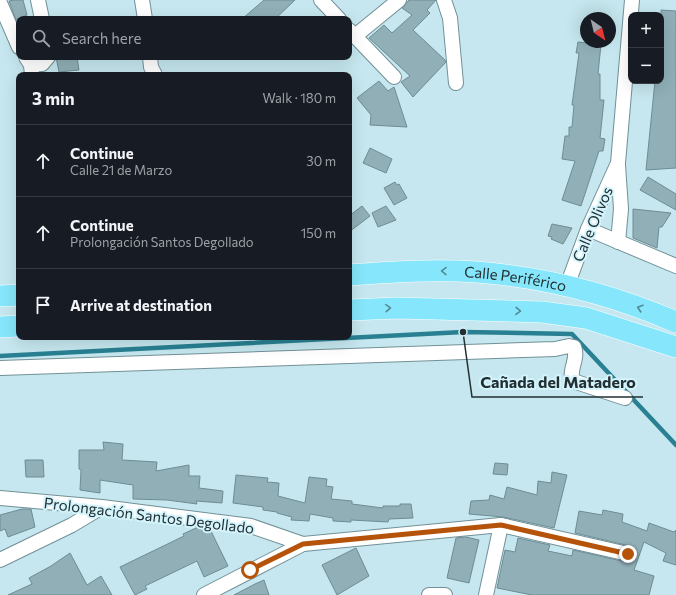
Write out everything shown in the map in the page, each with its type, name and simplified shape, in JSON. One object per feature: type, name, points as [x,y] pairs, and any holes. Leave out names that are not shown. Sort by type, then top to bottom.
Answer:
[{"type":"highway","name":"Calle Periférico","points":[[352,275],[404,271],[476,272],[518,276],[567,286],[652,312],[676,322]]},
{"type":"highway","points":[[0,296],[16,295]]},
{"type":"highway","name":"Calle Periférico","points":[[352,310],[404,308],[542,312],[586,318],[676,347]]},
{"type":"highway","points":[[0,327],[16,326]]},
{"type":"street","points":[[38,0],[41,16]]},
{"type":"street","points":[[142,0],[145,16]]},
{"type":"street","points":[[322,0],[336,16]]},
{"type":"street","points":[[394,77],[352,33],[399,0]]},
{"type":"street","points":[[444,0],[450,18],[456,83]]},
{"type":"street","name":"Calle Olivos","points":[[618,242],[621,209],[618,163],[632,0]]},
{"type":"street","points":[[0,3],[16,40]]},
{"type":"street","points":[[29,66],[42,64],[45,60]]},
{"type":"street","points":[[150,60],[154,72]]},
{"type":"street","name":"Calle Olivos","points":[[567,286],[588,229],[618,163]]},
{"type":"street","points":[[588,229],[676,266]]},
{"type":"street","points":[[0,368],[555,349],[569,346],[574,347],[577,353],[571,376],[573,381],[624,398]]},
{"type":"street","name":"Prolongación Santos Degollado","points":[[0,498],[102,507],[251,526],[303,544],[501,525],[628,554]]},
{"type":"street","points":[[0,560],[72,525],[102,507]]},
{"type":"street","points":[[486,595],[501,525]]},
{"type":"street","points":[[204,595],[303,544]]},
{"type":"street","points":[[429,595],[445,595]]},
{"type":"building","points":[[23,0],[27,15],[16,16],[16,20],[9,1]]},
{"type":"building","points":[[264,0],[295,0],[278,16],[245,16]]},
{"type":"building","points":[[409,0],[436,0],[427,10],[430,13],[413,30],[446,62],[413,97],[401,82],[410,76],[369,38],[384,25],[392,33],[412,15],[402,8]]},
{"type":"building","points":[[661,10],[676,11],[676,168],[646,170],[655,84],[664,84],[664,12],[661,12]]},
{"type":"building","points":[[578,42],[580,42],[580,48],[601,48],[598,74],[600,74],[600,100],[604,100],[600,138],[605,139],[603,151],[599,151],[581,206],[562,200],[575,161],[562,159],[565,136],[569,136],[569,127],[572,127],[574,105],[572,105],[579,53],[576,53]]},
{"type":"building","points":[[57,60],[77,60],[79,70],[59,72]]},
{"type":"building","points":[[379,81],[388,91],[394,87],[407,127],[370,125],[371,115],[357,98]]},
{"type":"building","points":[[370,148],[392,159],[386,173],[363,163]]},
{"type":"building","points":[[648,177],[676,194],[676,210],[640,190]]},
{"type":"building","points":[[395,182],[397,185],[399,184],[407,198],[394,205],[384,188]]},
{"type":"building","points":[[362,206],[370,216],[352,230],[352,214]]},
{"type":"building","points":[[386,206],[396,220],[378,227],[372,213]]},
{"type":"building","points":[[633,209],[671,213],[662,227],[659,227],[657,248],[633,238]]},
{"type":"building","points":[[552,224],[572,228],[563,244],[551,239],[552,237],[548,236]]},
{"type":"building","points":[[103,442],[123,444],[122,460],[157,462],[156,471],[189,465],[189,476],[200,476],[199,488],[223,491],[222,503],[196,501],[197,504],[167,500],[133,499],[133,485],[100,480],[100,493],[80,490],[81,470],[79,469],[79,450],[104,450]]},
{"type":"building","points":[[25,460],[43,460],[44,477],[26,477]]},
{"type":"building","points":[[495,463],[508,464],[507,475],[493,474]]},
{"type":"building","points":[[552,472],[567,475],[554,528],[503,517],[469,514],[471,501],[489,500],[490,495],[504,499],[507,487],[537,495],[538,481],[551,483]]},
{"type":"building","points":[[236,475],[268,478],[267,482],[279,483],[278,496],[305,503],[309,477],[327,479],[326,486],[333,487],[331,499],[352,501],[352,504],[383,508],[383,506],[400,506],[400,504],[411,504],[413,518],[389,519],[388,522],[351,520],[351,522],[333,521],[333,518],[310,514],[309,521],[291,520],[292,517],[277,512],[263,510],[263,507],[233,503]]},
{"type":"building","points":[[22,509],[31,509],[35,527],[8,537],[5,529],[0,531],[0,515]]},
{"type":"building","points":[[603,510],[623,514],[622,522],[647,531],[649,523],[674,532],[676,530],[676,565],[663,561],[666,553],[644,542],[634,570],[654,576],[649,595],[532,595],[497,588],[505,550],[515,552],[518,538],[550,545],[548,551],[572,556],[573,550],[626,562],[634,560],[636,552],[630,546],[575,533],[579,511],[602,515]]},
{"type":"building","points":[[196,528],[210,529],[228,566],[204,577],[197,561],[145,586],[147,589],[135,595],[120,567],[184,536],[183,534]]},
{"type":"building","points":[[466,537],[479,540],[469,583],[447,578],[456,538]]},
{"type":"building","points":[[356,548],[369,576],[337,595],[322,565]]},
{"type":"building","points":[[70,553],[87,585],[101,576],[112,595],[8,595],[32,584],[29,578],[51,566]]},
{"type":"building","points":[[264,580],[269,595],[234,595],[255,584]]},
{"type":"waterway","points":[[352,338],[463,332],[572,334],[676,445]]},
{"type":"waterway","points":[[0,356],[309,340]]},
{"type":"place","name":"Cañada del Matadero","points":[[463,332]]},
{"type":"route","points":[[250,570],[303,544],[501,525],[628,554]]}]
